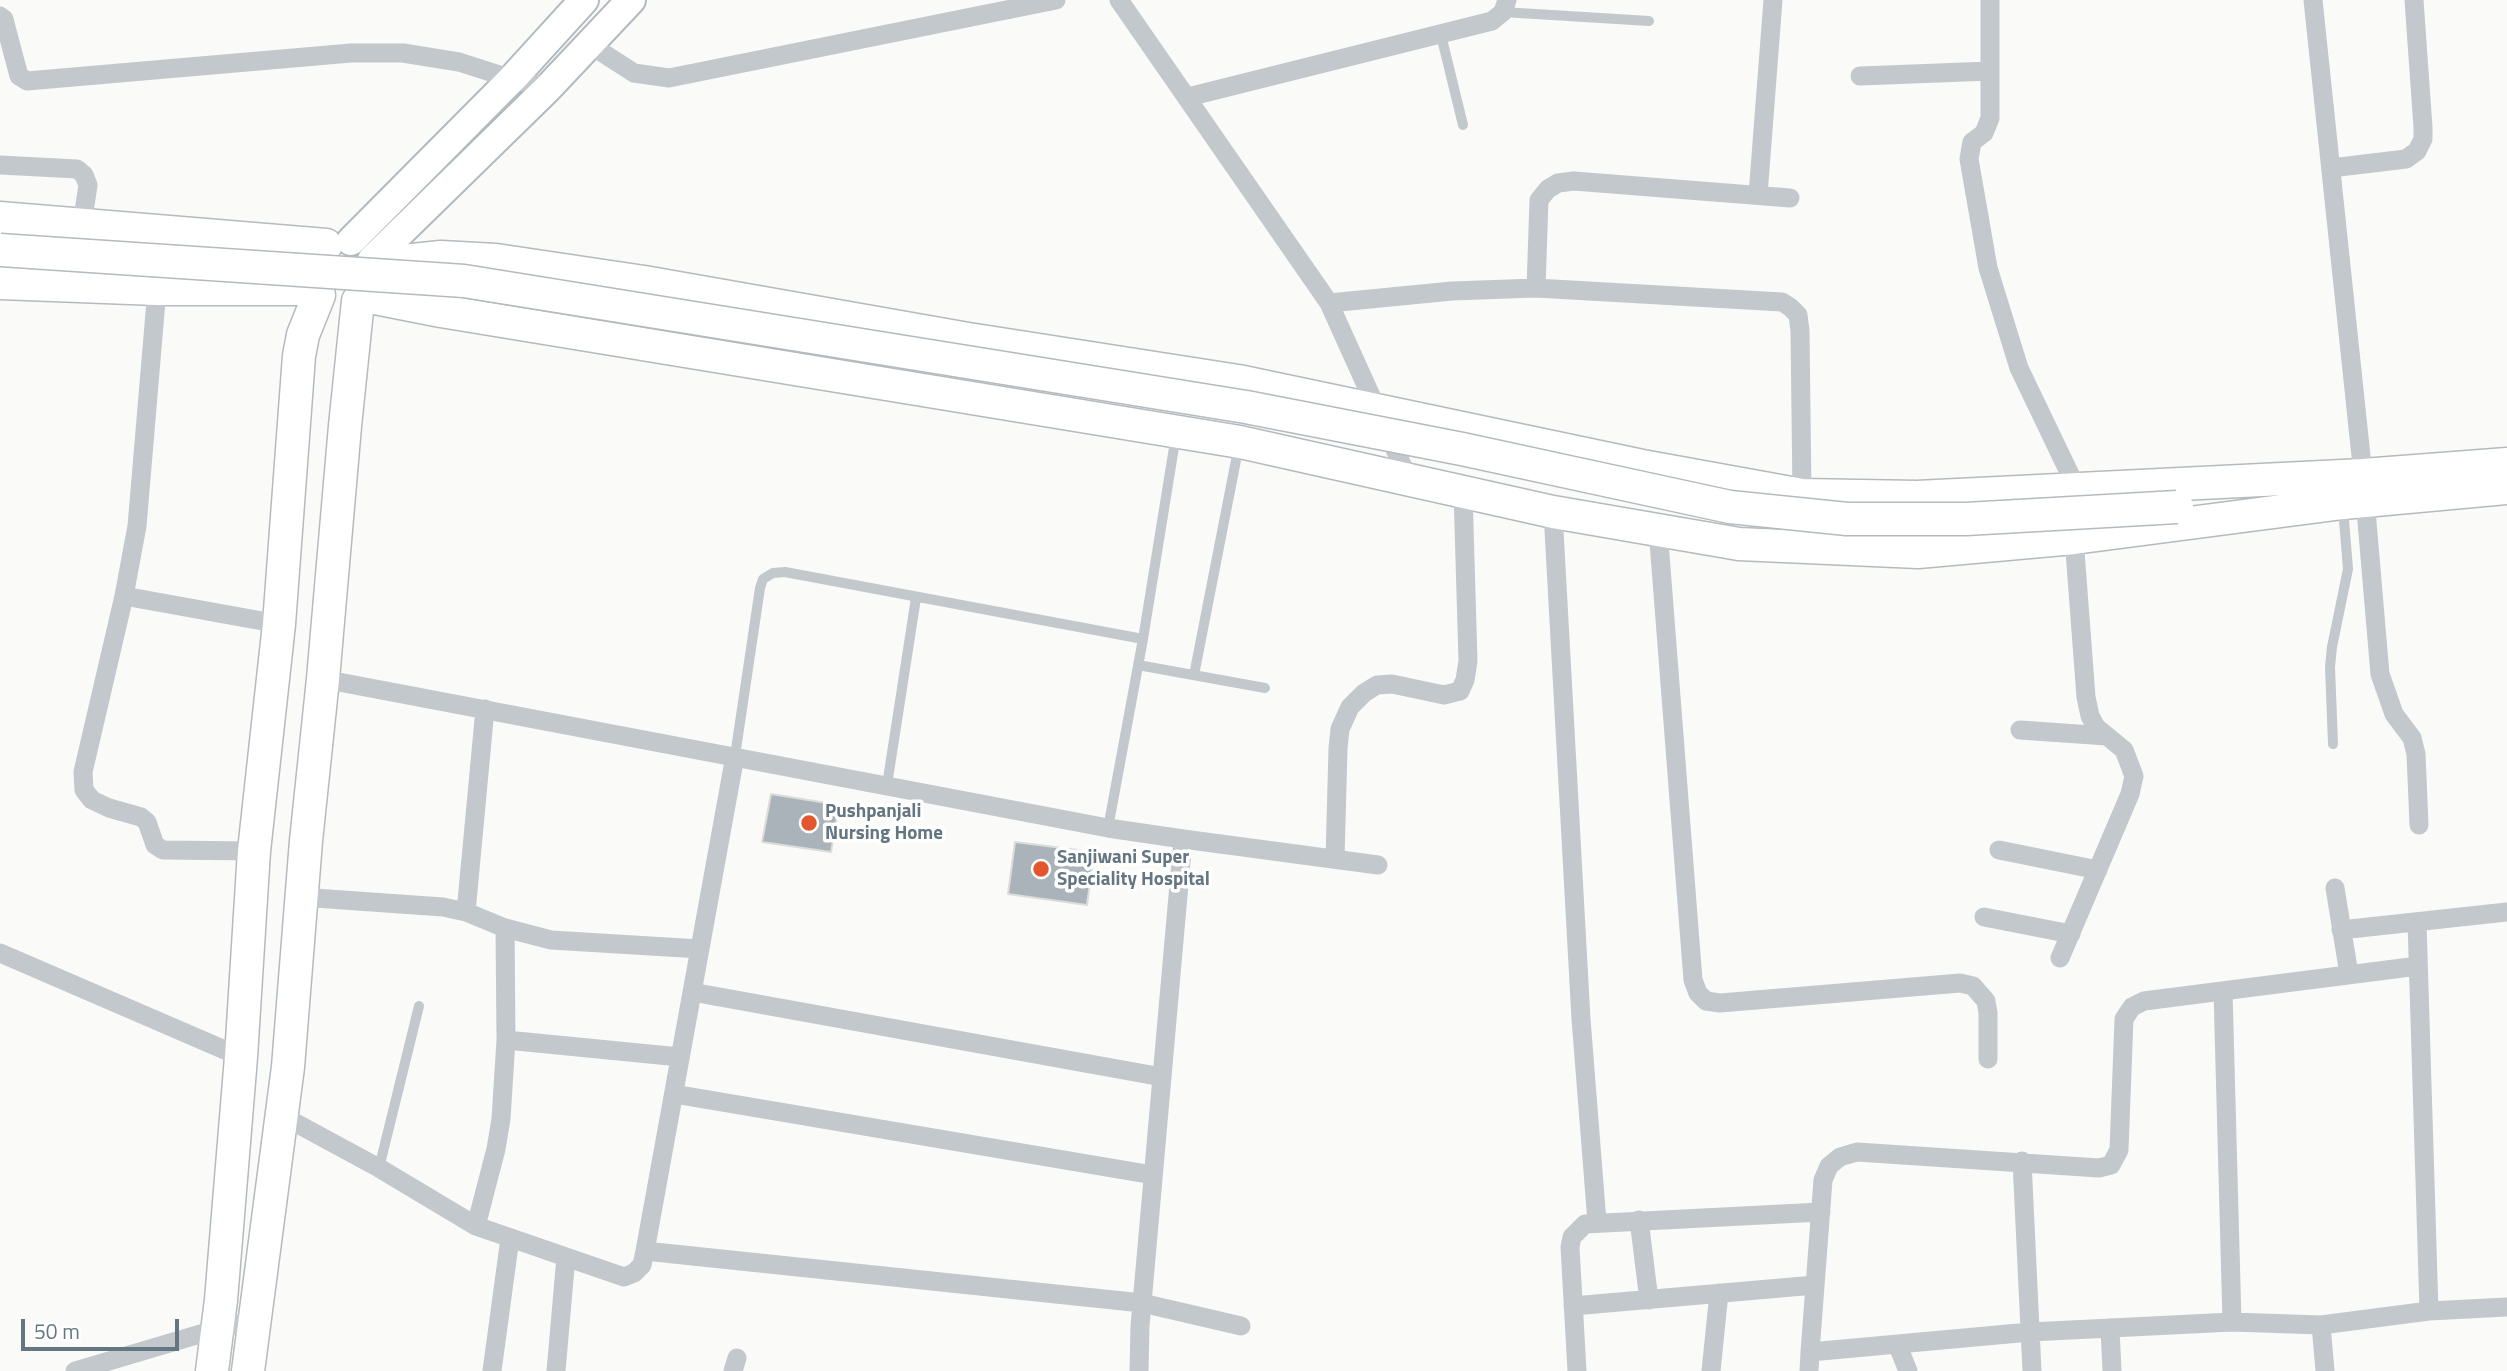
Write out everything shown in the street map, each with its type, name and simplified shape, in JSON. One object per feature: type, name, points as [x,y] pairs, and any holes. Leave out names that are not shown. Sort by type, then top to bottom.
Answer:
[{"type":"main road","points":[[356,253],[584,0]]},
{"type":"main road","points":[[0,218],[356,253],[548,88],[631,0]]},
{"type":"main road","points":[[0,250],[464,281],[1246,407],[1462,449],[1730,507],[1860,519],[1966,519],[2178,506],[2249,516]]},
{"type":"main road","points":[[212,1371],[221,1300],[241,1057],[254,852],[279,624],[299,356],[317,292],[310,272],[311,264],[319,250],[496,260],[644,282],[1238,381],[1642,466],[1802,495],[1917,497],[2245,481],[2357,493],[2507,488]]},
{"type":"main road","points":[[0,283],[317,292],[334,304],[351,304],[362,298],[374,281],[356,253]]},
{"type":"main road","points":[[362,298],[1240,442],[1553,512],[1738,544],[1918,552],[2074,538],[2249,516],[2507,464]]},
{"type":"main road","points":[[248,1371],[288,1067],[300,897],[323,679],[345,426],[362,298]]},
{"type":"main road","points":[[1034,409],[1040,350]]},
{"type":"main road","points":[[2178,506],[2245,481]]},
{"type":"main road","points":[[2245,481],[2249,516]]},
{"type":"street","points":[[589,44],[635,73],[669,78],[1056,0]]},
{"type":"street","points":[[1119,0],[1329,303],[1408,478]]},
{"type":"street","points":[[1758,195],[1773,0]]},
{"type":"street","points":[[1990,0],[1990,118],[1984,133],[1972,142],[1969,159],[1988,268],[2019,368],[2077,489]]},
{"type":"street","points":[[2313,0],[2357,493],[2380,674],[2385,694],[2412,738],[2416,754],[2419,825]]},
{"type":"street","points":[[2330,168],[2406,159],[2417,151],[2423,139],[2423,127],[2414,0]]},
{"type":"street","points":[[1188,97],[1492,21],[1505,6]]},
{"type":"street","points":[[0,16],[4,19],[19,76],[27,81],[351,53],[403,53],[459,62],[548,88]]},
{"type":"street","points":[[1860,76],[1990,71]]},
{"type":"street","points":[[0,165],[77,169],[84,175],[88,185],[82,225]]},
{"type":"street","points":[[1536,288],[1539,200],[1548,189],[1559,183],[1574,181],[1790,198]]},
{"type":"street","points":[[1329,303],[1452,291],[1536,288],[1782,302],[1798,315],[1800,331],[1802,495]]},
{"type":"street","points":[[157,289],[136,526],[124,596],[83,772],[84,790],[92,800],[141,817],[147,822],[155,845],[163,849],[254,852]]},
{"type":"street","points":[[1335,859],[1338,748],[1340,729],[1350,707],[1377,685],[1392,684],[1444,695],[1460,691],[1465,680],[1468,661],[1463,492]]},
{"type":"street","points":[[1553,512],[1581,1019],[1597,1222]]},
{"type":"street","points":[[1658,529],[1693,981],[1698,993],[1706,1001],[1720,1003],[1960,983],[1973,986],[1986,1001],[1989,1013],[1988,1059]]},
{"type":"street","points":[[2060,958],[2130,794],[2134,776],[2124,750],[2096,727],[2090,716],[2086,697],[2074,538]]},
{"type":"street","points":[[124,596],[279,624]]},
{"type":"street","points":[[323,679],[1108,828],[1378,865]]},
{"type":"street","points":[[466,912],[485,709]]},
{"type":"street","points":[[2020,730],[2107,736]]},
{"type":"street","points":[[281,1115],[379,1168],[476,1226],[624,1277],[634,1273],[642,1265],[645,1251],[735,756]]},
{"type":"street","points":[[1139,1371],[1142,1303],[1183,839]]},
{"type":"street","points":[[1999,850],[2098,870]]},
{"type":"street","points":[[2334,888],[2349,974]]},
{"type":"street","points":[[300,897],[418,904],[466,912],[505,928],[551,940],[700,949]]},
{"type":"street","points":[[2342,930],[2507,912]]},
{"type":"street","points":[[1984,917],[2071,934]]},
{"type":"street","points":[[2417,922],[2429,1311]]},
{"type":"street","points":[[476,1226],[501,1119],[506,1040],[505,928]]},
{"type":"street","points":[[0,953],[241,1057]]},
{"type":"street","points":[[2418,966],[2144,1001],[2132,1007],[2124,1019],[2119,1150],[2111,1164],[2099,1168],[1857,1152],[1840,1157],[1829,1166],[1823,1180],[1810,1362],[1898,1346],[2030,1332],[2232,1322],[2321,1325],[2429,1311],[2507,1307]]},
{"type":"street","points":[[2223,991],[2232,1322]]},
{"type":"street","points":[[692,992],[1162,1077]]},
{"type":"street","points":[[506,1040],[680,1056]]},
{"type":"street","points":[[674,1094],[1153,1175]]},
{"type":"street","points":[[2022,1161],[2032,1371]]},
{"type":"street","points":[[1577,1371],[1570,1247],[1572,1237],[1585,1224],[1821,1212]]},
{"type":"street","points":[[1639,1220],[1649,1300]]},
{"type":"street","points":[[492,1371],[510,1238]]},
{"type":"street","points":[[645,1251],[1142,1303],[1241,1326]]},
{"type":"street","points":[[556,1371],[566,1257]]},
{"type":"street","points":[[1573,1306],[1815,1285]]},
{"type":"street","points":[[1711,1371],[1719,1293]]},
{"type":"street","points":[[75,1371],[217,1329],[254,1321]]},
{"type":"street","points":[[2321,1325],[2325,1371]]},
{"type":"street","points":[[2110,1328],[2112,1371]]},
{"type":"street","points":[[1898,1346],[1908,1371]]},
{"type":"lane","points":[[1505,6],[1649,21]]},
{"type":"lane","points":[[1441,35],[1463,125]]},
{"type":"lane","points":[[1108,828],[1143,639],[1176,433]]},
{"type":"lane","points":[[1194,675],[1240,442]]},
{"type":"lane","points":[[2333,744],[2330,667],[2348,569],[2357,493]]},
{"type":"lane","points":[[735,756],[760,588],[764,579],[773,573],[785,572],[1143,639]]},
{"type":"lane","points":[[887,785],[916,598]]},
{"type":"lane","points":[[1138,665],[1265,688]]},
{"type":"lane","points":[[379,1168],[419,1006]]},
{"type":"building","points":[[771,794],[839,805],[831,852],[762,842]]},
{"type":"building","points":[[1015,842],[1094,852],[1087,905],[1008,894]]},
{"type":"place","name":"Pushpanjali Nursing Home","points":[[809,823]]},
{"type":"place","name":"Sanjiwani Super Speciality Hospital","points":[[1041,869]]}]
